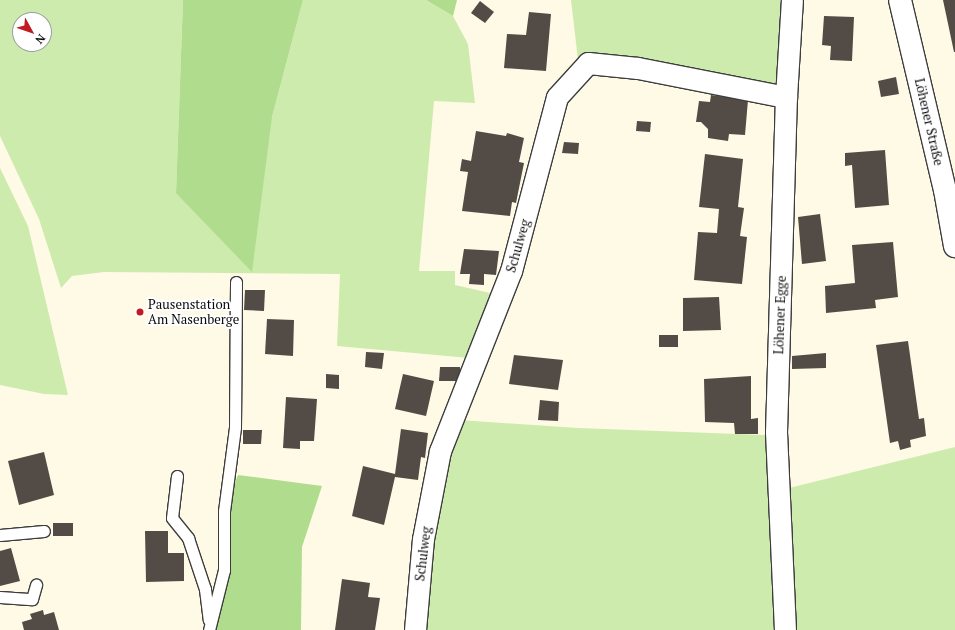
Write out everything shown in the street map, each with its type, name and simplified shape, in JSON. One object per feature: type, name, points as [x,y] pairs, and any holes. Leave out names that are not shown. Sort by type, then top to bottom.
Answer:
[{"type":"street","name":"Löhener Egge","points":[[785,630],[776,432],[786,97],[792,0]]},
{"type":"street","name":"Löhener Straße","points":[[900,0],[945,190],[955,246]]},
{"type":"street","name":"Schulweg","points":[[415,630],[423,539],[440,451],[512,271],[557,97],[588,63],[638,68],[786,97]]},
{"type":"lane","points":[[210,629],[224,570],[224,511],[235,427],[236,282]]},
{"type":"lane","points":[[177,476],[172,518],[188,538],[198,567],[205,588],[210,629]]},
{"type":"lane","points":[[0,535],[44,531]]},
{"type":"lane","points":[[0,597],[32,599],[36,585]]},
{"type":"green space","points":[[0,0],[183,0],[176,193],[272,117],[303,0],[426,0],[453,16],[468,44],[475,103],[434,101],[419,271],[455,271],[455,285],[499,295],[469,358],[337,346],[340,274],[104,272],[72,276],[61,288],[39,219],[0,136]]},
{"type":"green space","points":[[183,0],[303,0],[272,117],[252,272],[176,193]]},
{"type":"green space","points":[[426,0],[457,0],[453,16]]},
{"type":"green space","points":[[571,0],[786,0],[779,89],[578,60]]},
{"type":"green space","points":[[0,168],[28,226],[68,395],[44,394],[0,385]]},
{"type":"green space","points":[[459,420],[578,428],[767,435],[778,630],[419,630],[427,541]]},
{"type":"green space","points":[[955,447],[955,630],[792,630],[785,489]]},
{"type":"green space","points":[[238,475],[322,486],[302,547],[301,630],[209,630],[224,570],[224,511]]},
{"type":"building","points":[[943,0],[955,0],[955,52],[954,52]]},
{"type":"building","points":[[480,1],[494,12],[485,23],[471,13]]},
{"type":"building","points":[[529,12],[551,14],[546,71],[504,68],[507,34],[526,35]]},
{"type":"building","points":[[824,16],[854,17],[852,61],[830,60],[831,46],[822,45]]},
{"type":"building","points":[[896,77],[899,94],[881,97],[878,81]]},
{"type":"building","points":[[711,95],[748,100],[745,135],[729,134],[728,141],[708,138],[708,129],[701,122],[696,122],[699,101],[710,102]]},
{"type":"building","points":[[637,121],[651,122],[650,132],[636,131]]},
{"type":"building","points":[[476,131],[506,136],[507,133],[524,138],[519,162],[524,163],[516,203],[512,202],[510,216],[462,211],[468,172],[460,171],[462,159],[471,161]]},
{"type":"building","points":[[564,142],[579,143],[578,154],[562,153]]},
{"type":"building","points":[[885,150],[889,205],[855,208],[852,165],[845,166],[845,153]]},
{"type":"building","points":[[705,154],[743,159],[738,207],[744,208],[740,236],[747,237],[742,284],[694,280],[698,232],[717,233],[719,209],[699,207]]},
{"type":"building","points":[[820,214],[826,261],[802,264],[798,217]]},
{"type":"building","points":[[893,242],[898,297],[875,300],[876,308],[826,313],[825,286],[855,283],[852,245]]},
{"type":"building","points":[[464,249],[499,251],[496,275],[484,274],[484,285],[469,284],[470,274],[460,274]]},
{"type":"building","points":[[245,290],[265,290],[264,311],[244,310]]},
{"type":"building","points":[[719,297],[721,330],[683,331],[683,298]]},
{"type":"building","points":[[267,319],[294,320],[293,356],[265,354]]},
{"type":"building","points":[[659,335],[678,335],[678,347],[659,347]]},
{"type":"building","points":[[908,341],[919,419],[924,418],[926,436],[910,440],[911,447],[900,450],[898,441],[890,443],[876,345]]},
{"type":"building","points":[[366,352],[384,353],[382,369],[365,367]]},
{"type":"building","points":[[826,353],[826,368],[792,369],[792,356]]},
{"type":"building","points":[[514,355],[563,360],[558,390],[509,384]]},
{"type":"building","points":[[440,367],[460,367],[460,381],[439,381]]},
{"type":"building","points":[[326,374],[339,375],[339,389],[326,388]]},
{"type":"building","points":[[403,374],[434,381],[426,416],[395,409]]},
{"type":"building","points":[[751,376],[751,419],[758,418],[758,434],[735,434],[734,423],[705,422],[704,379]]},
{"type":"building","points":[[286,397],[317,399],[314,441],[300,441],[300,449],[283,448]]},
{"type":"building","points":[[540,400],[559,402],[558,421],[538,420]]},
{"type":"building","points":[[401,429],[428,433],[425,458],[421,457],[418,480],[395,477],[384,525],[352,516],[363,466],[395,474]]},
{"type":"building","points":[[243,430],[262,430],[261,444],[243,444]]},
{"type":"building","points":[[44,452],[54,495],[19,505],[8,461]]},
{"type":"building","points":[[53,523],[73,523],[73,536],[53,536]]},
{"type":"building","points":[[145,531],[168,531],[168,553],[184,553],[184,581],[146,582]]},
{"type":"building","points":[[11,548],[20,581],[0,586],[0,551]]},
{"type":"building","points":[[342,579],[370,583],[368,597],[380,598],[375,630],[335,630]]},
{"type":"building","points":[[43,610],[44,615],[54,612],[59,630],[24,630],[22,622],[32,619],[30,614]]},
{"type":"place","name":"Pausenstation Am Nasenberge","points":[[140,312]]}]
